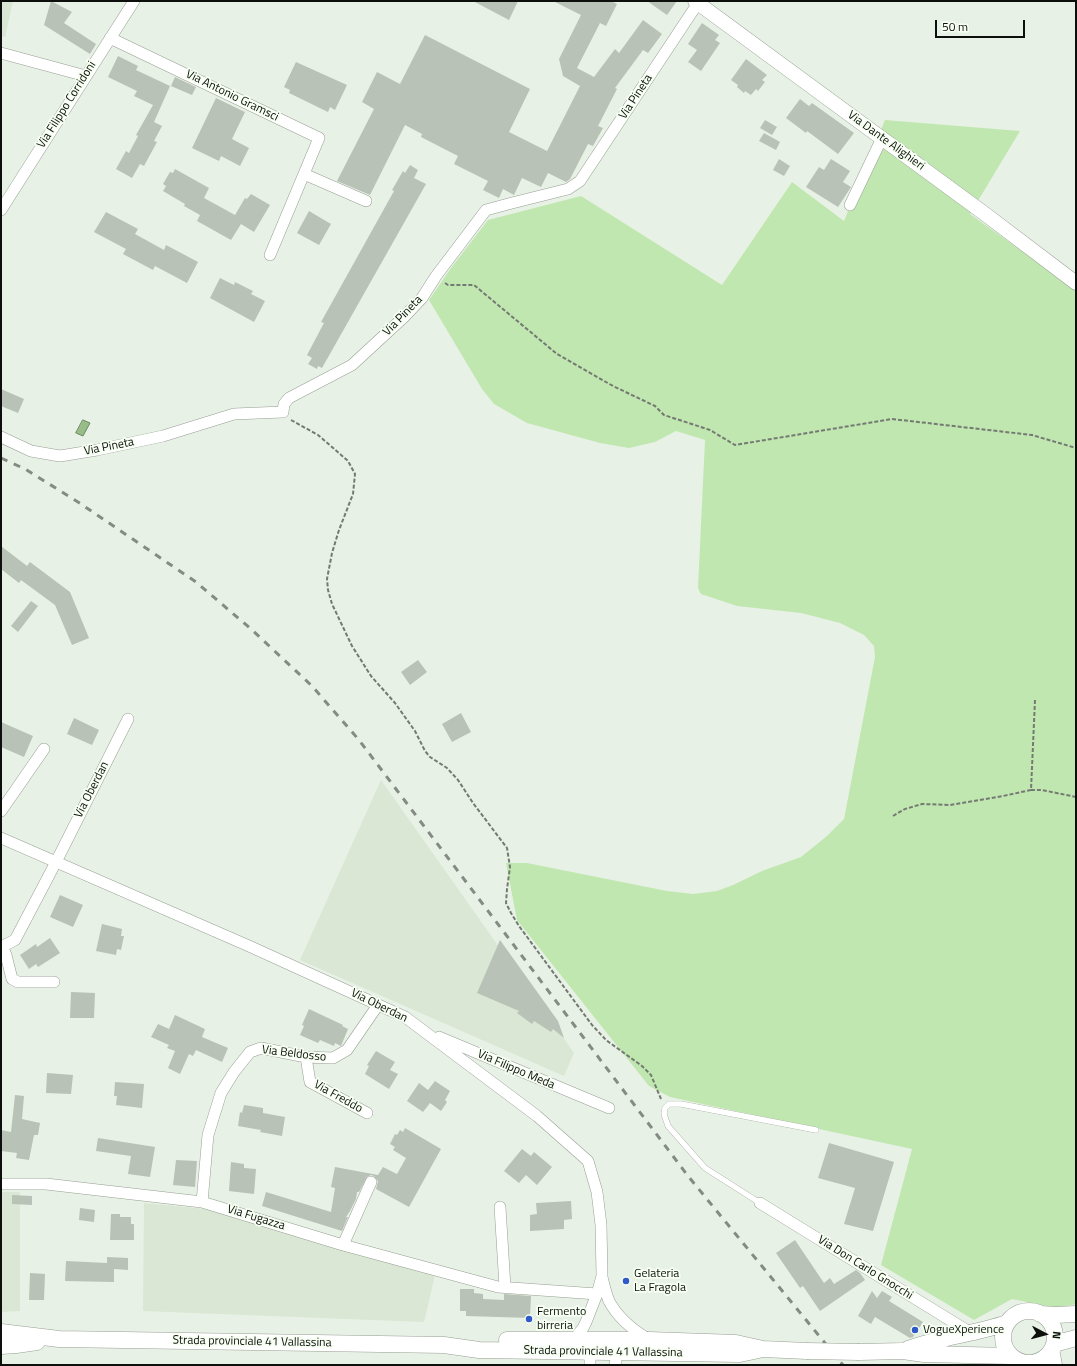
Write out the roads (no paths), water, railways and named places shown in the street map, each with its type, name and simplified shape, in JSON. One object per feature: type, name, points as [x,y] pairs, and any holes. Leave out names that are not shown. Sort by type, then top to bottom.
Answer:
[{"type":"main road","points":[[1040,1314],[1052,1324],[1055,1335],[1053,1346],[1047,1356],[1042,1360],[1028,1364],[1018,1361],[1011,1356],[1005,1346],[1004,1340],[1007,1323],[1015,1316],[1030,1311],[1040,1314],[1076,1314]]},
{"type":"main road","name":"Strada provinciale 41 Vallassina","points":[[903,1351],[922,1344],[1007,1323]]},
{"type":"main road","name":"Strada provinciale 41 Vallassina","points":[[1,1332],[59,1339],[444,1345],[479,1350],[590,1359],[740,1354],[763,1349]]},
{"type":"main road","points":[[1053,1346],[1076,1338]]},
{"type":"main road","name":"Strada provinciale 41 Vallassina","points":[[1,1346],[59,1339]]},
{"type":"main road","name":"Strada provinciale 41 Vallassina","points":[[444,1345],[478,1341],[574,1339],[649,1340],[736,1343],[763,1349],[807,1351],[903,1351],[924,1354],[1011,1356]]},
{"type":"street","name":"Via Filippo Corridoni","points":[[1,210],[134,1]]},
{"type":"street","name":"Via Dante Alighieri","points":[[696,2],[986,214],[1076,283]]},
{"type":"street","name":"Via Pineta","points":[[1,437],[31,451],[60,456],[163,436],[234,414],[283,412],[284,404],[289,398],[352,365],[404,318],[422,298],[436,276],[486,210],[568,189],[580,181],[696,2]]},
{"type":"street","name":"Via Antonio Gramsci","points":[[110,38],[319,138],[270,255]]},
{"type":"street","points":[[1,53],[86,76]]},
{"type":"street","points":[[850,205],[882,138]]},
{"type":"street","points":[[304,174],[366,201]]},
{"type":"street","name":"Via Oberdan","points":[[1,947],[15,940],[128,719]]},
{"type":"street","points":[[1,811],[44,749]]},
{"type":"street","name":"Via Oberdan","points":[[1,838],[249,946],[405,1017],[537,1116],[588,1161],[597,1192],[600,1218],[602,1276],[609,1301],[618,1314],[631,1328],[649,1340]]},
{"type":"street","points":[[1,950],[4,950],[6,955],[12,978],[18,982],[54,982]]},
{"type":"street","name":"Via Beldosso","points":[[202,1202],[208,1135],[221,1093],[234,1072],[250,1052],[261,1048],[306,1056],[333,1058],[347,1050],[378,1005]]},
{"type":"street","name":"Via Filippo Meda","points":[[424,1031],[609,1108]]},
{"type":"street","name":"Via Freddo","points":[[306,1056],[310,1082],[367,1113]]},
{"type":"street","points":[[343,1245],[371,1182]]},
{"type":"street","name":"Via Fugazza","points":[[1,1184],[46,1184],[202,1202],[343,1245],[498,1287],[597,1294]]},
{"type":"street","name":"Via Don Carlo Gnocchi","points":[[760,1204],[971,1333]]},
{"type":"street","points":[[500,1207],[505,1287]]},
{"type":"street","name":"Via Oberdan","points":[[574,1339],[583,1328],[597,1294],[602,1276]]},
{"type":"street","points":[[1053,1346],[1055,1365]]},
{"type":"lane","points":[[760,1204],[704,1168],[668,1126],[664,1114],[664,1108],[669,1104],[681,1104],[816,1130]]},
{"type":"railway","points":[[1,458],[25,469],[78,502],[196,582],[251,629],[312,686],[359,740],[688,1176],[843,1365]]},
{"type":"place","name":"Gelateria La Fragola","points":[[626,1281]]},
{"type":"place","name":"Fermento birreria","points":[[529,1319]]},
{"type":"place","name":"VogueXperience","points":[[915,1330]]}]
